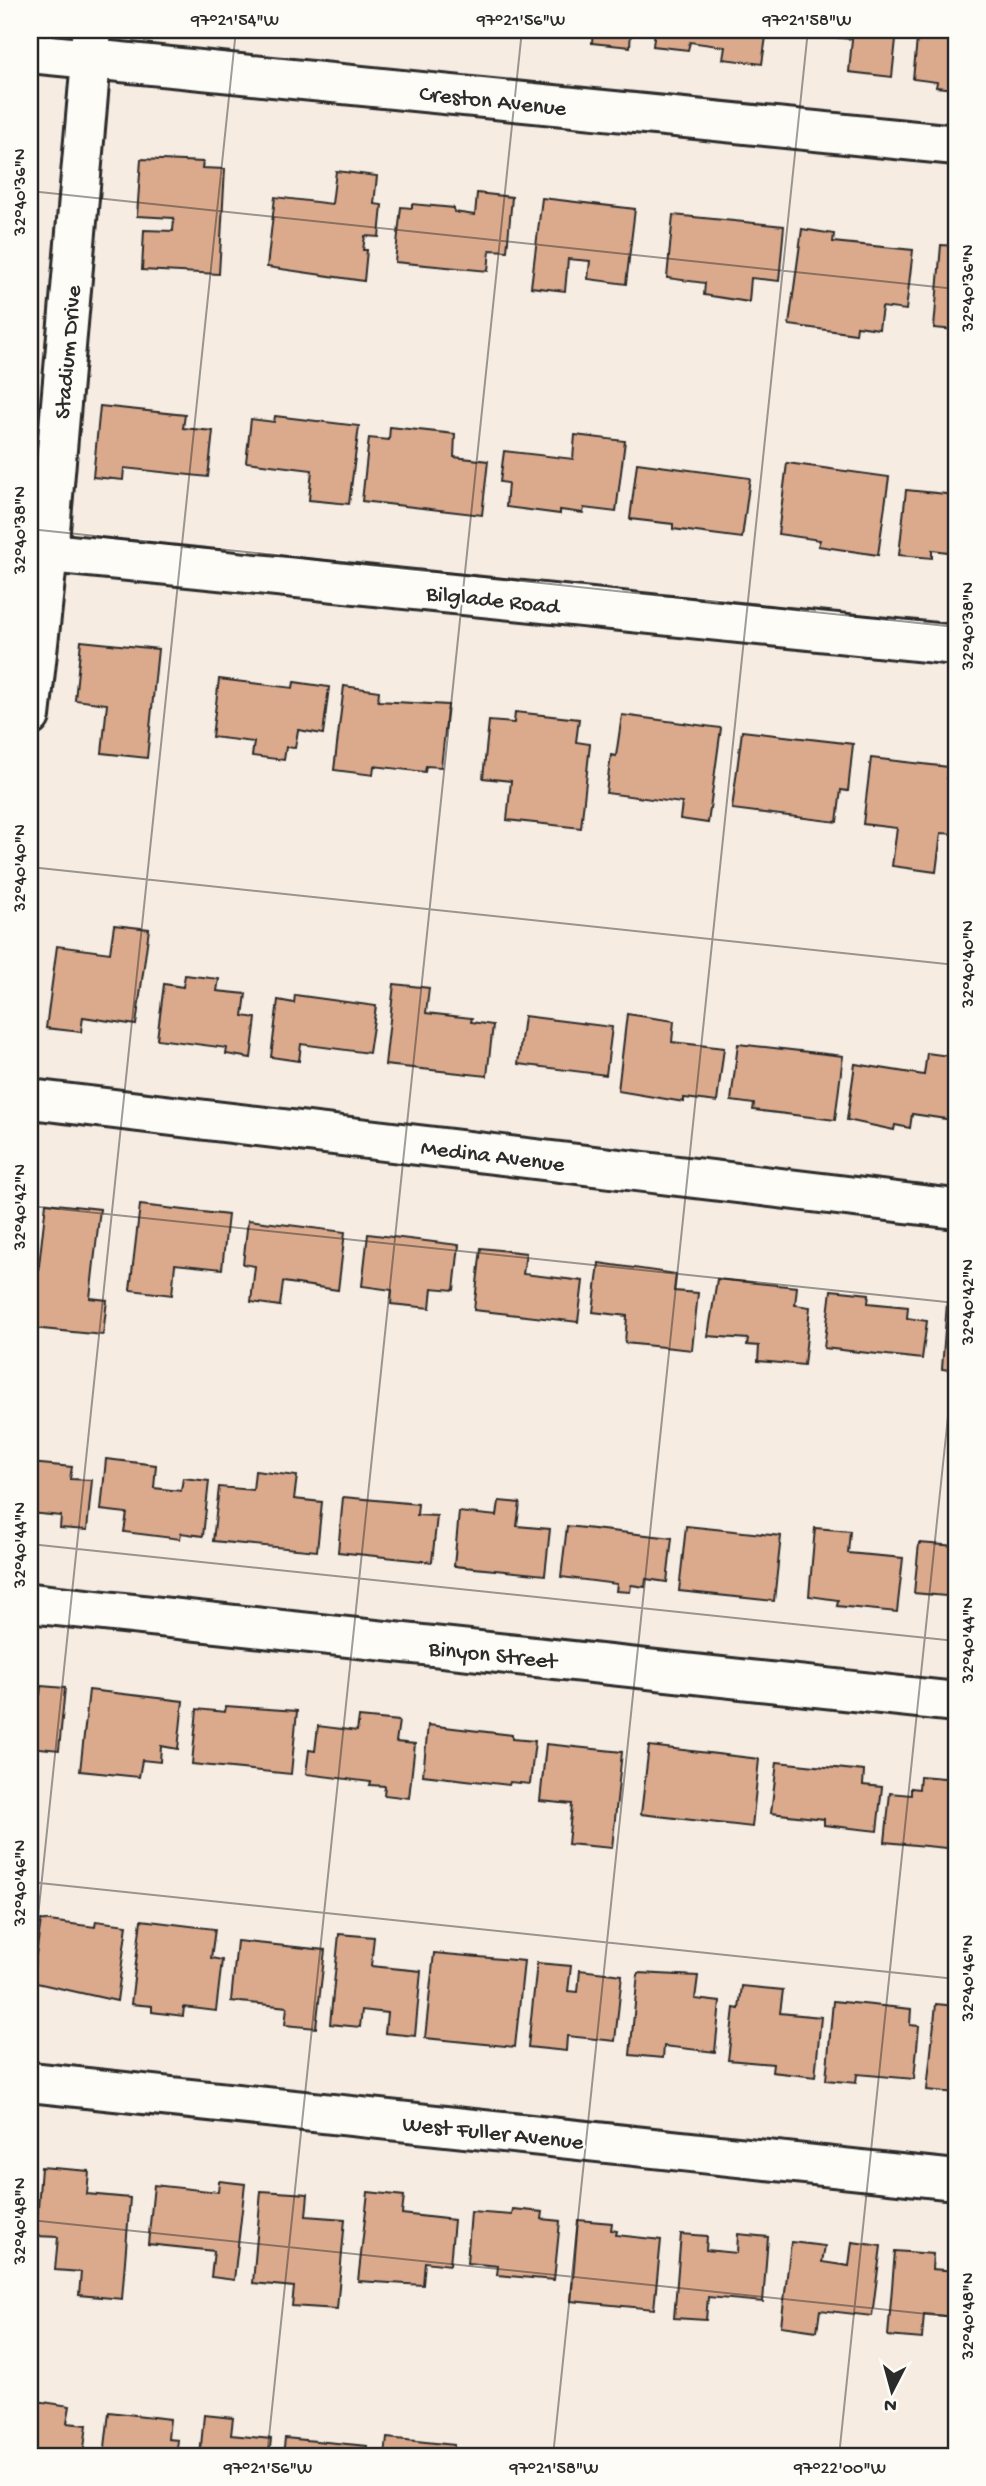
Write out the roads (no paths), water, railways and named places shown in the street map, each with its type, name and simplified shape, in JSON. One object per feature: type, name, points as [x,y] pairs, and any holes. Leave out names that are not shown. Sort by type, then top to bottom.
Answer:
[{"type":"street","name":"Creston Avenue","points":[[30,53],[91,45],[956,145]]},
{"type":"street","name":"Stadium Drive","points":[[30,716],[39,552],[91,45]]},
{"type":"street","name":"Bilglade Road","points":[[39,552],[956,645]]},
{"type":"street","name":"Medina Avenue","points":[[30,1100],[956,1209]]},
{"type":"street","name":"Binyon Street","points":[[30,1603],[956,1702]]},
{"type":"street","name":"West Fuller Avenue","points":[[30,2082],[956,2179]]}]
